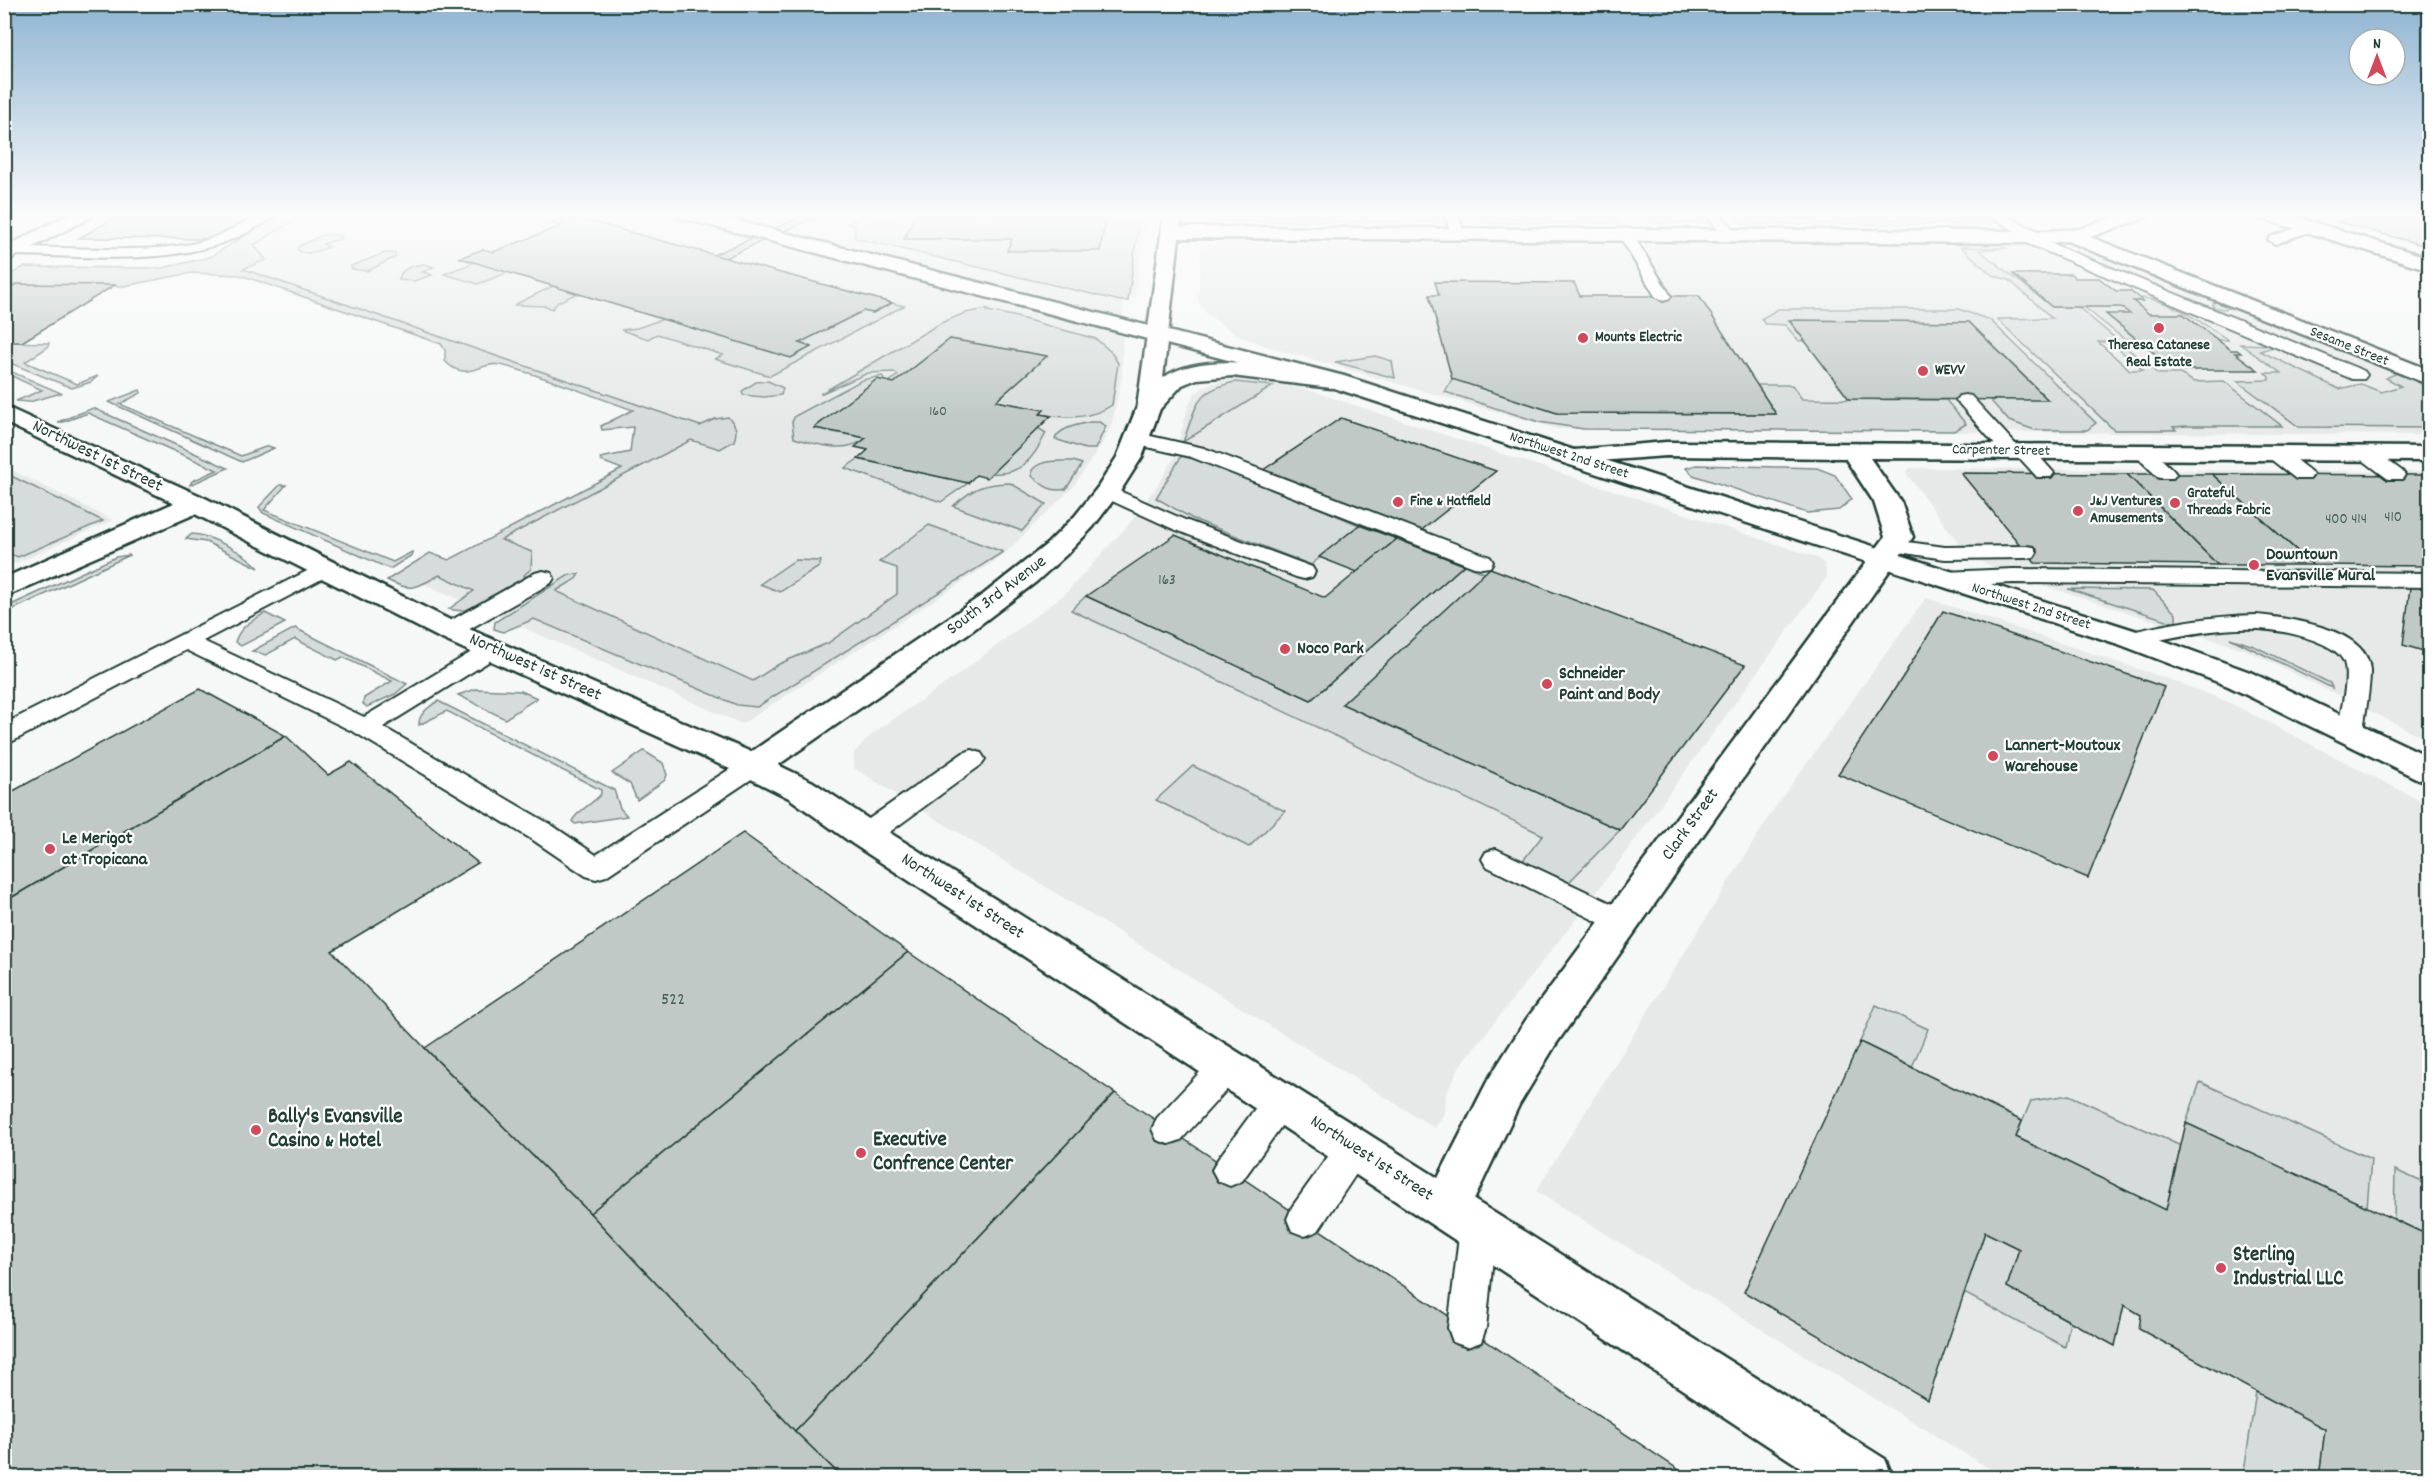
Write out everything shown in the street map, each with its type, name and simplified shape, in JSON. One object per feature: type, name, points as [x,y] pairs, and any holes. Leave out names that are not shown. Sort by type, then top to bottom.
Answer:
[{"type":"main road","name":"Northwest 2nd Street","points":[[952,282],[1336,381],[1887,553],[1944,579],[2132,639],[2239,679],[2430,771]]},
{"type":"main road","name":"South 3rd Avenue","points":[[753,766],[1017,585],[1053,553],[1089,515],[1137,439],[1148,408],[1164,282]]},
{"type":"main road","name":"Sesame Street","points":[[2186,282],[2430,378]]},
{"type":"main road","points":[[1148,408],[1178,378],[1197,373],[1247,370],[1336,381]]},
{"type":"main road","name":"Northwest 1st Street","points":[[8,418],[196,504],[449,631],[753,766],[801,790],[866,835],[1866,1478]]},
{"type":"main road","name":"Carpenter Street","points":[[1572,456],[1666,449],[2430,454]]},
{"type":"main road","points":[[1852,450],[1875,481],[1894,516],[1899,537],[1887,553]]},
{"type":"main road","points":[[4,589],[141,526],[196,504]]},
{"type":"main road","name":"Clark Street","points":[[1462,1218],[1503,1093],[1541,1032],[1887,553]]},
{"type":"lane","points":[[1655,282],[1663,296]]},
{"type":"lane","points":[[2138,282],[2358,375]]},
{"type":"lane","points":[[1965,400],[2017,451],[2044,473]]},
{"type":"lane","points":[[1137,439],[1197,452],[1482,562]]},
{"type":"lane","points":[[2143,452],[2166,474]]},
{"type":"lane","points":[[2275,453],[2303,475]]},
{"type":"lane","points":[[2367,453],[2395,475]]},
{"type":"lane","points":[[1106,491],[1178,524],[1304,572]]},
{"type":"lane","points":[[1887,553],[2026,552]]},
{"type":"lane","points":[[4,735],[325,568]]},
{"type":"lane","points":[[1944,579],[2013,576],[2430,580]]},
{"type":"lane","points":[[449,631],[543,578]]},
{"type":"lane","points":[[2132,639],[2178,628],[2223,623],[2273,622],[2317,633],[2348,650],[2356,661],[2358,671],[2350,732]]},
{"type":"lane","points":[[188,641],[205,652],[365,727],[543,833],[596,869],[753,766]]},
{"type":"lane","points":[[365,727],[493,649]]},
{"type":"lane","points":[[866,835],[972,759]]},
{"type":"lane","points":[[1496,860],[1622,921]]},
{"type":"lane","points":[[1169,1129],[1227,1066]]},
{"type":"lane","points":[[1230,1170],[1280,1101]]},
{"type":"lane","points":[[1305,1219],[1354,1148]]},
{"type":"lane","points":[[1462,1218],[1467,1328]]},
{"type":"shaded area","points":[[4,282],[144,282],[124,286],[17,284],[5,291]]},
{"type":"shaded area","points":[[261,282],[1137,282],[1135,297],[1123,302],[1122,376],[1111,426],[1100,447],[1072,488],[1001,557],[742,724],[413,579],[693,430]]},
{"type":"shaded area","points":[[261,282],[281,282],[700,426],[715,419],[728,417],[736,428],[734,441],[720,449],[691,440],[501,540],[532,552],[531,569],[524,575],[526,577],[479,606],[459,610],[449,609],[474,591],[440,575],[414,587],[387,580],[430,553],[449,560],[622,469],[601,461],[600,458],[630,452],[633,427],[602,430],[601,426],[633,410],[501,365],[494,364],[474,370],[460,371],[445,361],[445,350],[441,344]]},
{"type":"shaded area","points":[[1041,282],[1131,282],[1128,301]]},
{"type":"shaded area","points":[[1199,282],[2186,282],[2429,378],[2429,435],[1558,429],[1265,346],[1235,334],[1206,313],[1198,301]]},
{"type":"shaded area","points":[[2011,282],[2020,282],[2052,307],[2078,307],[2158,374],[2180,374],[2194,382],[2224,381],[2282,426],[2187,426],[2173,427],[2176,430],[2114,430],[1997,319],[2052,318]],"holes":[[[2098,342],[2110,342],[2143,370],[2130,370]]]},
{"type":"shaded area","points":[[553,286],[578,293],[558,302],[552,309],[546,306],[514,305]]},
{"type":"shaded area","points":[[2139,298],[2162,302],[2174,307],[2228,340],[2218,340],[2183,314],[2149,314],[2133,301],[2142,301]]},
{"type":"shaded area","points":[[2219,301],[2235,307],[2223,309],[2213,307],[2213,303]]},
{"type":"shaded area","points":[[892,303],[904,306],[770,376],[715,359],[723,355],[657,334],[648,339],[621,330],[637,328],[663,319],[791,357],[811,347],[799,343],[863,311],[873,313]]},
{"type":"shaded area","points":[[2084,307],[2121,307],[2130,314],[2107,315],[2136,339],[2124,339]]},
{"type":"shaded area","points":[[988,309],[987,311],[1096,339],[1111,352],[1118,363],[1112,405],[1096,413],[1059,417],[1041,414],[1043,410],[996,401],[1046,356],[950,339],[894,383],[889,382],[898,375],[894,372],[868,373],[820,394],[941,323],[965,313]]},
{"type":"shaded area","points":[[1778,309],[1958,309],[1990,320],[2096,423],[2087,430],[2035,430],[2009,421],[1990,400],[2047,399],[1969,322],[1789,321],[1805,341],[1799,341],[1785,325],[1765,324],[1761,319]]},
{"type":"shaded area","points":[[2243,310],[2429,382],[2429,428],[2299,427],[2237,381],[2269,380],[2265,373],[2281,373],[2240,344],[2270,345],[2273,347],[2260,351],[2339,389],[2361,384],[2381,392],[2401,386],[2386,378],[2397,373]]},
{"type":"shaded area","points":[[4,342],[49,343],[48,347],[25,362],[77,384],[98,376],[91,382],[72,388],[5,361]]},
{"type":"shaded area","points":[[1375,356],[1392,361],[1395,378],[1335,362]]},
{"type":"shaded area","points":[[4,369],[61,393],[29,402],[16,401],[42,390],[5,373]]},
{"type":"shaded area","points":[[882,376],[883,380],[877,380],[815,427],[866,438],[849,446],[831,447],[794,438],[792,422],[795,416],[862,380]]},
{"type":"shaded area","points":[[1230,379],[1256,379],[1287,384],[1318,393],[1815,557],[1824,563],[1827,577],[1588,904],[1459,1067],[1446,1094],[1445,1112],[1435,1128],[854,768],[854,753],[872,734],[955,677],[1066,593],[1130,523],[1161,480],[1174,458],[1188,407],[1195,393],[1210,384]]},
{"type":"shaded area","points":[[1452,379],[1557,413],[1776,414],[1757,385],[1792,385],[1802,399],[1946,400],[1966,424],[1954,431],[1584,429],[1539,422],[1445,392]]},
{"type":"shaded area","points":[[768,381],[783,388],[781,395],[764,397],[743,395],[742,391],[756,382]]},
{"type":"shaded area","points":[[1235,382],[1273,386],[1183,442],[1195,410],[1204,395]]},
{"type":"shaded area","points":[[140,390],[141,393],[120,404],[241,456],[268,446],[274,448],[242,462],[109,402]]},
{"type":"shaded area","points":[[93,408],[228,468],[190,485],[192,481],[217,470],[88,413],[58,422]]},
{"type":"shaded area","points":[[1090,422],[1099,422],[1106,426],[1095,449],[1085,449],[1055,439],[1065,429]]},
{"type":"shaded area","points":[[1038,428],[1046,433],[1037,450],[1025,464],[1011,472],[991,473]]},
{"type":"shaded area","points":[[1182,455],[1211,463],[1359,525],[1311,565],[1193,519],[1156,498]]},
{"type":"shaded area","points":[[858,459],[968,483],[941,502],[845,468]]},
{"type":"shaded area","points":[[1051,461],[1073,461],[1082,464],[1066,489],[1048,488],[1032,476],[1032,470],[1041,464]]},
{"type":"shaded area","points":[[1696,465],[1817,468],[1835,475],[1852,499],[1839,510],[1807,513],[1693,475],[1686,468]]},
{"type":"shaded area","points":[[5,467],[113,520],[5,568]]},
{"type":"shaded area","points":[[1910,468],[2429,472],[2429,576],[2001,571],[1968,555],[1906,473]]},
{"type":"shaded area","points":[[5,473],[103,521],[18,557],[5,552]]},
{"type":"shaded area","points":[[1010,483],[1046,504],[1022,531],[953,506],[979,488],[992,484]]},
{"type":"shaded area","points":[[280,485],[286,485],[264,510],[393,562],[412,552],[412,555],[390,569],[263,513],[259,507]]},
{"type":"shaded area","points":[[929,525],[1003,552],[757,707],[737,705],[534,619],[503,632],[494,629],[495,622],[569,575],[579,574],[576,579],[556,591],[753,681],[779,664],[828,643],[897,594],[897,568],[879,562]]},
{"type":"shaded area","points":[[192,534],[228,546],[259,568],[206,542],[186,539]]},
{"type":"shaded area","points":[[130,555],[5,613],[11,605],[116,557]]},
{"type":"shaded area","points":[[795,560],[821,561],[819,567],[780,592],[760,584]]},
{"type":"shaded area","points":[[1464,565],[1485,573],[1343,704],[1620,830],[1566,885],[1521,863],[1543,835],[1071,610],[1086,596],[1311,699]]},
{"type":"shaded area","points":[[2029,581],[2429,585],[2429,740],[2246,650]]},
{"type":"shaded area","points":[[2068,589],[2153,590],[2176,614],[2176,623]]},
{"type":"shaded area","points":[[1926,598],[2171,680],[2228,702],[2429,805],[2429,1477],[2003,1477],[1536,1191],[1774,809]]},
{"type":"shaded area","points":[[265,613],[285,623],[241,646],[235,642],[243,628]]},
{"type":"shaded area","points":[[295,628],[407,684],[395,694],[367,707],[363,704],[364,698],[392,681],[343,657],[337,660],[295,639],[266,655],[252,651]]},
{"type":"shaded area","points":[[2230,638],[2254,646],[2330,683],[2332,688]]},
{"type":"shaded area","points":[[476,689],[521,691],[537,698],[505,719],[458,695]]},
{"type":"shaded area","points":[[438,701],[614,790],[620,808],[627,816],[575,824],[572,821],[575,817],[598,798],[601,790],[447,711],[419,725],[422,714]]},
{"type":"shaded area","points":[[644,751],[663,763],[667,775],[665,780],[637,800],[630,784],[612,773]]},
{"type":"shaded area","points":[[1193,766],[1285,811],[1249,847],[1156,800]]},
{"type":"shaded area","points":[[1876,1005],[1928,1029],[1912,1067],[1860,1042]]},
{"type":"shaded area","points":[[2200,1082],[2371,1159],[2367,1207],[2186,1123]]},
{"type":"shaded area","points":[[2069,1095],[2181,1146],[2166,1210],[2016,1137],[2031,1101]]},
{"type":"shaded area","points":[[2395,1170],[2429,1185],[2429,1236],[2394,1219]]},
{"type":"shaded area","points":[[1985,1232],[2019,1249],[2007,1287],[2070,1322],[2065,1347],[1964,1293]]},
{"type":"shaded area","points":[[2256,1392],[2325,1429],[2319,1477],[2243,1478]]},
{"type":"building","points":[[540,282],[815,282],[892,303],[873,313],[863,311],[799,343],[811,347],[791,358]]},
{"type":"building","name":"Mounts Electric","points":[[1435,282],[1574,283],[1580,296],[1699,296],[1776,414],[1557,413],[1452,379],[1429,295],[1439,295]]},
{"type":"building","points":[[2023,282],[2104,282],[2116,291],[2130,291],[2143,301],[2133,301],[2149,314],[2183,314],[2231,350],[2237,350],[2241,353],[2235,353],[2258,370],[2175,370],[2106,314],[2130,314],[2121,307],[2052,307]]},
{"type":"building","points":[[17,284],[115,285],[22,342],[4,342],[4,291]]},
{"type":"building","name":"WEVV","points":[[1789,320],[1969,322],[2048,400],[1849,399]]},
{"type":"building","points":[[950,339],[1047,356],[996,401],[1044,410],[1040,414],[1051,416],[987,478],[976,475],[968,483],[858,459],[868,450],[855,447],[866,438],[814,428],[877,379],[894,383]]},
{"type":"building","name":"Fine & Hatfield","points":[[1341,418],[1496,471],[1418,533],[1260,472]]},
{"type":"building","name":"J&J Ventures Amusements","points":[[1961,473],[2127,474],[2218,565],[2035,563]]},
{"type":"building","points":[[2127,474],[2212,474],[2313,565],[2218,565]]},
{"type":"building","points":[[2212,474],[2430,475],[2430,566],[2313,565]]},
{"type":"building","points":[[1359,525],[1397,539],[1357,572],[1319,557]]},
{"type":"building","name":"Noco Park","points":[[1175,535],[1325,598],[1397,539],[1464,565],[1311,700],[1086,596]]},
{"type":"building","name":"Schneider Paint and Body","points":[[1490,568],[1745,665],[1620,830],[1342,704]]},
{"type":"building","points":[[2410,587],[2430,588],[2430,653],[2403,645]]},
{"type":"building","name":"Lannert-Moutoux Warehouse","points":[[1943,611],[2164,687],[2088,878],[1838,774],[1904,675]]},
{"type":"building","name":"Le Merigot at Tropicana","points":[[200,689],[286,736],[4,902],[4,796]]},
{"type":"building","name":"Bally's Evansville Casino & Hotel","points":[[286,736],[328,775],[351,762],[478,863],[332,951],[590,1213],[795,1431],[836,1471],[830,1478],[4,1478],[4,902]]},
{"type":"building","points":[[743,833],[908,952],[590,1213],[425,1048]]},
{"type":"building","name":"Executive Confrence Center","points":[[908,952],[1115,1093],[795,1431],[590,1213]]},
{"type":"building","name":"Sterling Industrial LLC","points":[[1860,1042],[2022,1121],[2016,1137],[2166,1210],[2186,1123],[2430,1236],[2430,1478],[2319,1478],[2325,1429],[2139,1329],[2141,1315],[2124,1305],[2115,1346],[2007,1287],[2019,1249],[1985,1232],[1928,1400],[1744,1292]]},
{"type":"building","points":[[1115,1093],[1691,1478],[830,1478],[836,1471],[795,1431]]},
{"type":"place","name":"Theresa Catanese Real Estate","points":[[2159,328]]},
{"type":"place","name":"Mounts Electric","points":[[1583,338]]},
{"type":"place","name":"WEVV","points":[[1923,371]]},
{"type":"place","name":"Fine & Hatfield","points":[[1398,502]]},
{"type":"place","name":"Grateful Threads Fabric","points":[[2175,503]]},
{"type":"place","name":"J&J Ventures Amusements","points":[[2078,511]]},
{"type":"place","name":"Downtown Evansville Mural","points":[[2254,565]]},
{"type":"place","name":"Noco Park","points":[[1285,649]]},
{"type":"place","name":"Schneider Paint and Body","points":[[1547,684]]},
{"type":"place","name":"Lannert-Moutoux Warehouse","points":[[1993,756]]},
{"type":"place","name":"Le Merigot at Tropicana","points":[[50,849]]},
{"type":"place","name":"Bally's Evansville Casino & Hotel","points":[[256,1130]]},
{"type":"place","name":"Executive Confrence Center","points":[[861,1153]]},
{"type":"place","name":"Sterling Industrial LLC","points":[[2221,1268]]}]
